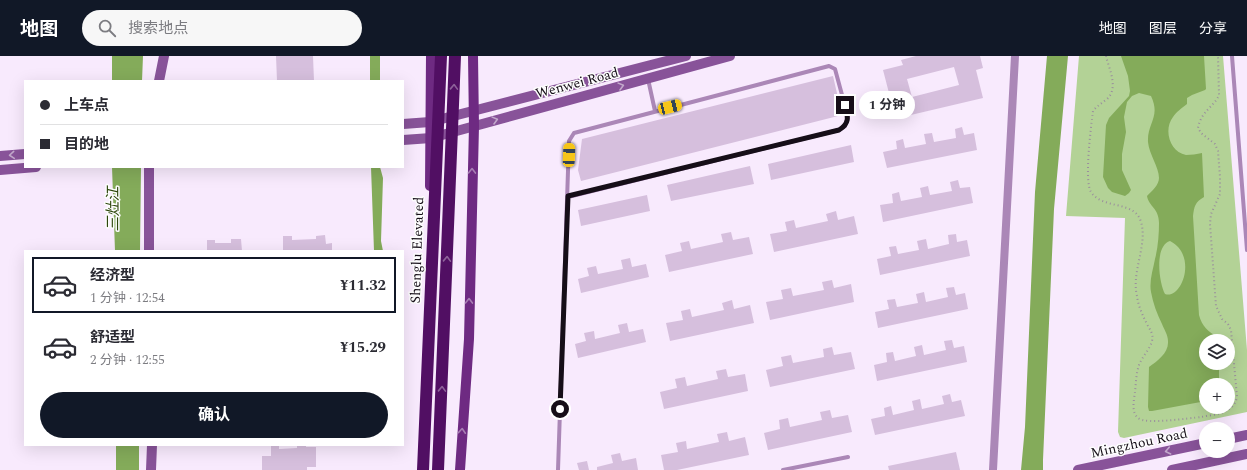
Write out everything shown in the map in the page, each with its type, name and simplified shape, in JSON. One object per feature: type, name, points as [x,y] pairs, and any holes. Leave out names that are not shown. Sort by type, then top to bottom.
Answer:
[{"type":"highway","name":"Shenglu Elevated","points":[[424,470],[441,56]]},
{"type":"highway","points":[[438,470],[455,56]]},
{"type":"main road","points":[[159,80],[164,56]]},
{"type":"main road","points":[[424,470],[431,138],[431,56]]},
{"type":"main road","points":[[460,470],[469,339],[474,126],[473,56]]},
{"type":"main road","name":"Wenwei Road","points":[[404,124],[430,122],[686,56]]},
{"type":"main road","name":"Wenwei Road","points":[[404,140],[431,138],[730,56]]},
{"type":"main road","points":[[0,156],[24,154]]},
{"type":"main road","points":[[0,170],[24,168]]},
{"type":"main road","points":[[149,168],[149,250]]},
{"type":"main road","points":[[1235,438],[1247,435]]},
{"type":"main road","name":"Mingzhou Road","points":[[1078,470],[1199,444]]},
{"type":"main road","points":[[152,446],[152,470]]},
{"type":"main road","points":[[1172,470],[1247,454]]},
{"type":"street","points":[[993,470],[1015,56]]},
{"type":"lane","points":[[1232,56],[1247,250]]},
{"type":"lane","points":[[558,470],[570,141],[574,132],[829,66],[835,69],[848,118],[845,126],[839,130],[568,196]]},
{"type":"lane","points":[[648,78],[655,111]]},
{"type":"lane","points":[[783,470],[848,457]]},
{"type":"path","points":[[1106,56],[1113,86],[1108,98],[1098,104],[1093,111],[1088,167],[1089,182],[1091,191],[1098,200],[1130,208],[1137,213],[1141,221],[1142,238],[1135,280],[1141,310],[1146,323],[1152,331],[1152,342],[1139,365],[1133,405],[1135,414],[1139,419],[1168,421],[1224,412],[1235,404],[1237,397],[1231,330],[1228,324],[1222,319],[1216,306],[1210,224],[1211,214],[1220,194],[1218,151],[1215,144],[1198,128],[1202,116],[1219,95],[1218,56]]},
{"type":"shaded area","points":[[112,56],[143,56],[142,80],[112,80]]},
{"type":"shaded area","points":[[370,56],[380,56],[380,80],[370,80]]},
{"type":"shaded area","points":[[1047,56],[1068,56],[1054,209],[1043,470],[1021,470],[1025,427],[1035,192]]},
{"type":"shaded area","points":[[1079,56],[1223,56],[1247,350],[1247,412],[1124,438],[1120,437],[1118,432],[1125,218],[1066,216]]},
{"type":"shaded area","points":[[1121,56],[1204,56],[1206,89],[1187,98],[1187,104],[1176,113],[1170,122],[1168,134],[1172,145],[1180,153],[1186,155],[1202,153],[1204,197],[1196,205],[1193,216],[1199,315],[1206,328],[1213,334],[1199,334],[1199,370],[1219,370],[1219,378],[1199,378],[1199,402],[1152,411],[1149,411],[1148,407],[1149,367],[1165,353],[1168,341],[1167,334],[1154,304],[1150,284],[1159,236],[1159,218],[1147,196],[1159,181],[1159,174],[1148,142],[1149,130],[1155,109],[1151,96],[1139,93],[1132,96],[1127,102],[1124,117],[1126,132],[1122,154],[1122,170],[1131,190],[1125,196],[1112,192],[1108,188],[1103,177],[1106,125],[1109,118],[1129,96],[1130,91],[1128,76]],"holes":[[[1170,241],[1179,248],[1183,256],[1185,266],[1181,284],[1177,290],[1171,294],[1165,294],[1161,282],[1159,265],[1160,257],[1165,244]]]},
{"type":"shaded area","points":[[112,168],[141,168],[140,250],[115,250]]},
{"type":"shaded area","points":[[371,168],[380,168],[383,178],[381,241],[383,250],[374,250]]},
{"type":"shaded area","points":[[116,446],[139,446],[139,470],[116,470]]},
{"type":"building","points":[[276,56],[313,56],[314,80],[277,80]]},
{"type":"building","points":[[916,56],[980,56],[983,68],[976,70],[983,98],[898,118],[883,70],[903,65],[901,60]],"holes":[[[954,67],[959,85],[912,97],[907,79]]]},
{"type":"building","points":[[833,76],[842,115],[581,181],[578,170],[582,139]]},
{"type":"building","points":[[962,127],[964,135],[974,133],[977,150],[887,168],[883,152],[897,149],[896,141],[903,139],[905,148],[926,144],[924,134],[932,133],[934,142],[956,138],[955,129]]},
{"type":"building","points":[[851,145],[854,162],[771,180],[768,164]]},
{"type":"building","points":[[750,166],[754,184],[671,201],[667,185]]},
{"type":"building","points":[[958,180],[960,188],[970,187],[973,203],[883,222],[880,205],[893,203],[892,194],[899,192],[901,201],[922,197],[920,188],[928,186],[930,195],[952,191],[950,182]]},
{"type":"building","points":[[647,195],[650,211],[581,226],[578,210]]},
{"type":"building","points":[[836,211],[838,220],[854,216],[858,234],[774,252],[770,234],[787,231],[785,222],[794,220],[796,228],[828,221],[826,214]]},
{"type":"building","points":[[731,232],[733,240],[749,237],[753,254],[669,272],[665,255],[682,251],[680,243],[689,241],[691,249],[723,242],[721,234]]},
{"type":"building","points":[[956,234],[957,242],[967,240],[970,256],[880,275],[877,259],[891,256],[889,247],[896,246],[898,254],[919,250],[917,241],[926,239],[928,249],[949,244],[948,235]]},
{"type":"building","points":[[325,235],[326,244],[332,243],[332,250],[283,250],[283,236],[292,236],[292,240],[316,239],[316,236]]},
{"type":"building","points":[[231,239],[241,239],[242,250],[207,250],[207,240],[215,240],[215,243],[231,243]]},
{"type":"building","points":[[630,258],[632,267],[646,264],[649,277],[581,293],[578,279],[589,276],[587,268],[596,266],[598,274],[623,269],[621,260]]},
{"type":"building","points":[[832,280],[834,288],[851,284],[854,302],[770,320],[766,302],[783,299],[781,290],[791,288],[793,296],[824,290],[822,282]]},
{"type":"building","points":[[954,287],[956,295],[965,293],[968,309],[878,328],[875,312],[889,309],[887,300],[895,299],[897,307],[918,303],[916,294],[924,292],[926,302],[948,297],[946,288]]},
{"type":"building","points":[[732,300],[734,309],[750,305],[754,323],[670,341],[666,323],[683,320],[681,311],[690,309],[692,317],[724,310],[722,303]]},
{"type":"building","points":[[627,323],[629,332],[643,329],[646,342],[578,358],[575,344],[586,341],[584,333],[594,331],[595,339],[620,333],[618,325]]},
{"type":"building","points":[[952,340],[954,348],[964,346],[967,362],[877,381],[874,365],[887,362],[886,353],[893,352],[895,361],[916,356],[914,347],[922,345],[924,355],[946,350],[944,341]]},
{"type":"building","points":[[832,347],[834,355],[851,352],[855,369],[770,387],[766,370],[783,366],[781,357],[791,355],[793,363],[824,357],[823,349]]},
{"type":"building","points":[[726,369],[728,377],[745,374],[748,391],[664,409],[660,392],[677,388],[675,379],[685,377],[687,386],[718,379],[716,371]]},
{"type":"building","points":[[950,394],[952,402],[961,400],[965,416],[875,435],[871,419],[885,416],[884,408],[891,406],[893,415],[914,410],[912,401],[920,399],[922,409],[944,404],[942,396]]},
{"type":"building","points":[[830,410],[832,418],[848,415],[852,432],[768,450],[764,433],[780,429],[779,420],[788,418],[790,427],[822,420],[820,412]]},
{"type":"building","points":[[727,432],[729,441],[745,437],[749,455],[677,470],[664,470],[661,455],[678,452],[676,443],[686,441],[687,449],[719,442],[717,434]]},
{"type":"building","points":[[271,446],[279,446],[279,449],[297,448],[297,446],[316,447],[316,467],[307,467],[307,470],[262,470],[262,456],[271,456]]},
{"type":"building","points":[[956,452],[960,470],[889,470],[888,466]]},
{"type":"building","points":[[620,453],[622,461],[636,458],[638,470],[597,470],[597,467],[613,463],[611,455]]},
{"type":"building","points":[[587,461],[589,470],[579,470],[577,463]]},
{"type":"route","points":[[560,409],[568,196],[839,130],[845,126],[848,118],[845,105]]},
{"type":"water label","name":"三灶江","points":[[113,209]]}]
